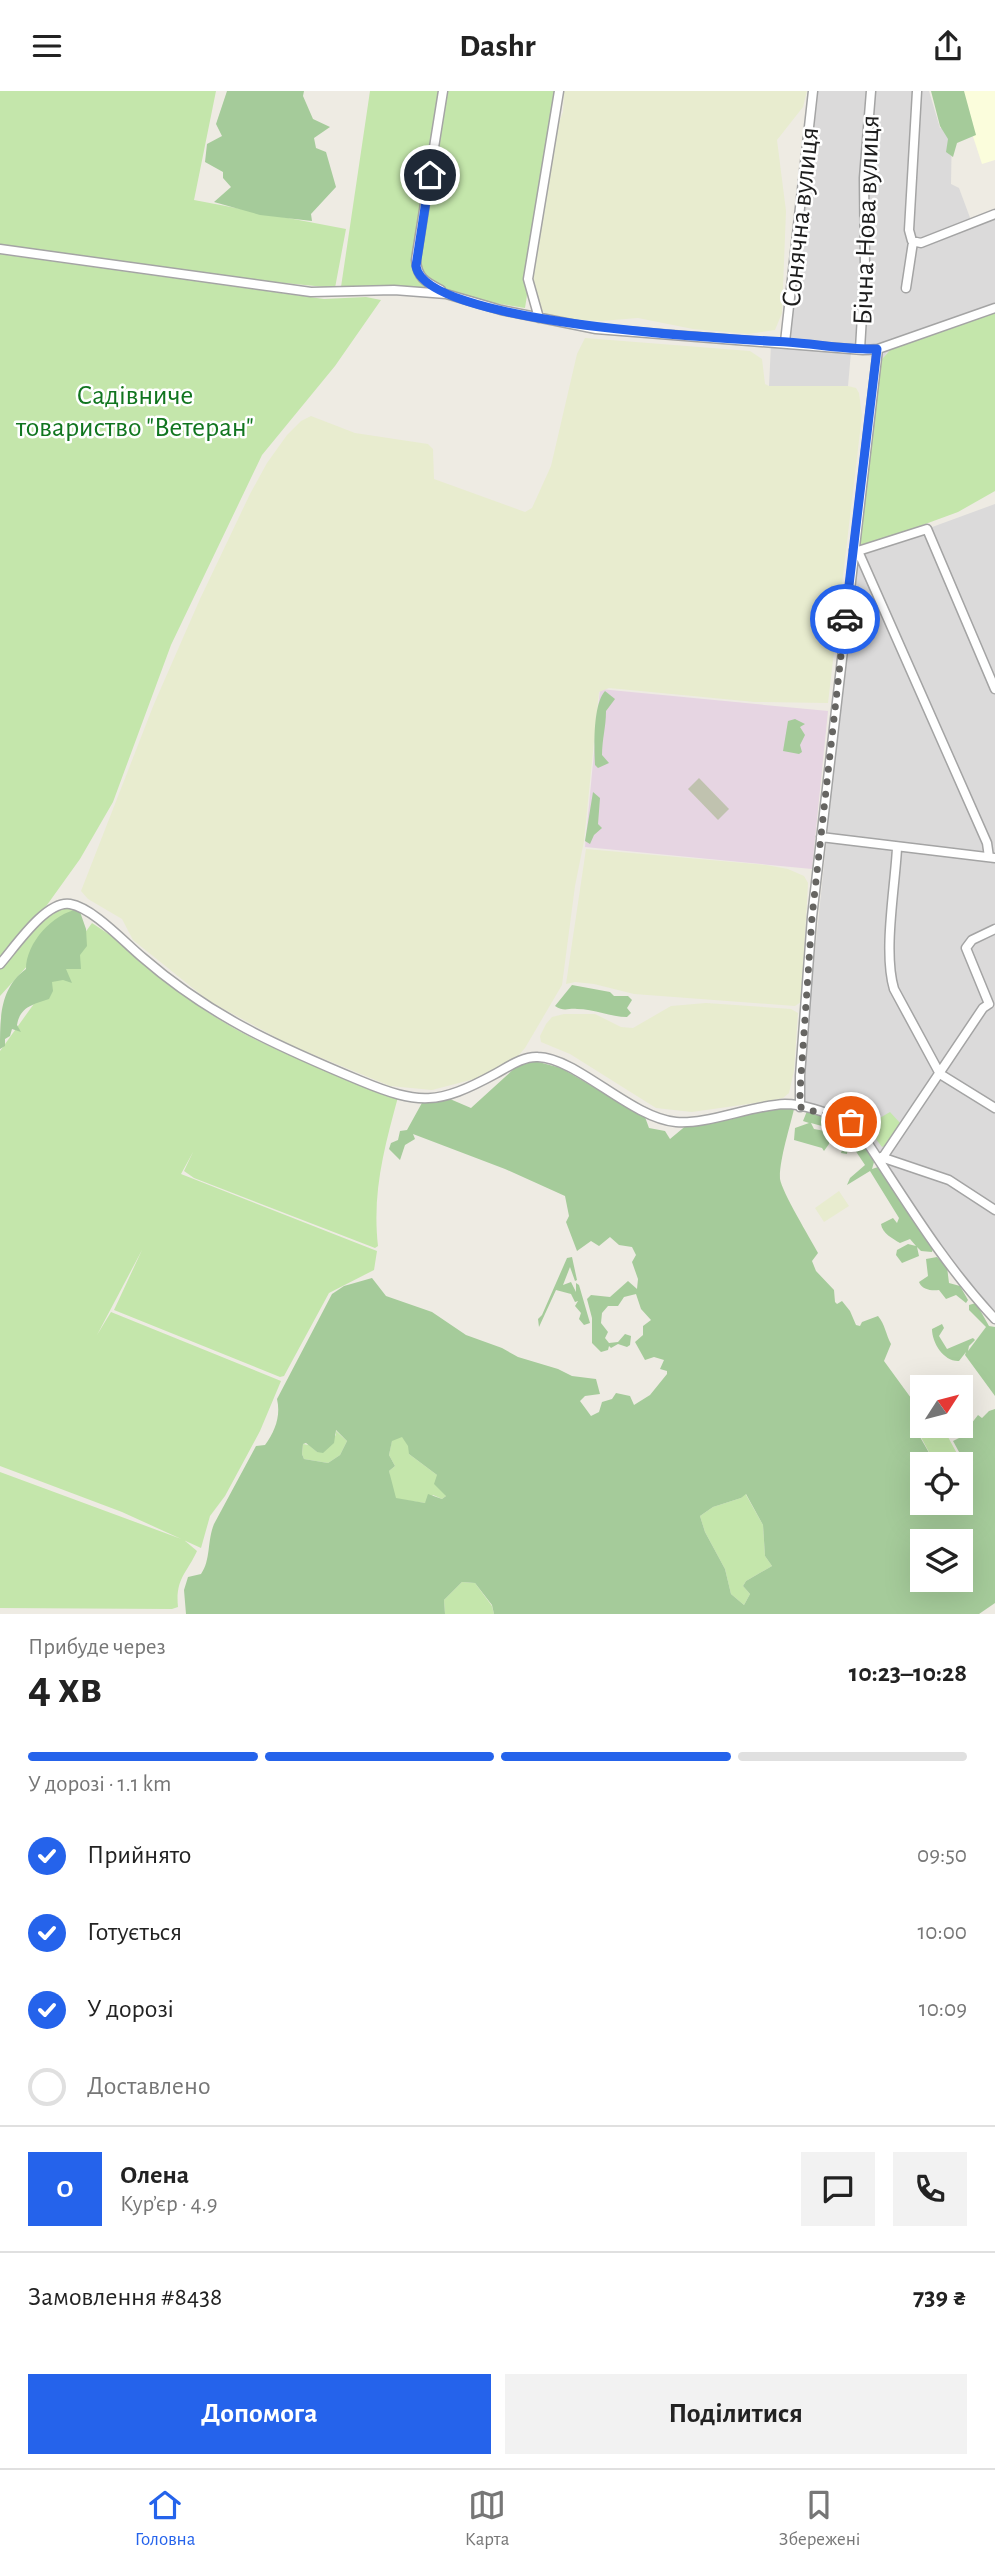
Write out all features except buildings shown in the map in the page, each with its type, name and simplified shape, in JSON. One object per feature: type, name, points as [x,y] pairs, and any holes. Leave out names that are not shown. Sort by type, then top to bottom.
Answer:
[{"type":"street","points":[[443,91],[416,260],[417,272],[422,279],[446,293]]},
{"type":"street","points":[[539,318],[528,279],[559,91]]},
{"type":"street","name":"Сонячна вулиця","points":[[785,342],[813,91]]},
{"type":"street","name":"Бічна Нова вулиця","points":[[860,349],[865,266],[864,178],[871,91]]},
{"type":"street","points":[[906,288],[913,242],[909,230],[917,91]]},
{"type":"street","points":[[913,242],[921,243],[995,214]]},
{"type":"street","points":[[0,249],[311,292],[394,290],[446,293],[539,318],[596,329],[860,349],[877,349],[995,308]]},
{"type":"street","points":[[800,1107],[812,917],[877,349]]},
{"type":"street","points":[[856,550],[927,529],[995,688]]},
{"type":"street","points":[[821,837],[992,857],[960,777],[856,550]]},
{"type":"street","points":[[897,848],[890,939],[891,978],[908,1018],[940,1074],[995,1108]]},
{"type":"street","points":[[0,964],[45,912],[60,904],[69,904],[86,911],[104,924],[167,979],[214,1013],[275,1045],[406,1098],[431,1099],[470,1087],[515,1063],[531,1057],[542,1057],[563,1064],[619,1098],[658,1117],[676,1122],[785,1104],[851,1122],[880,1157],[937,1251],[962,1285],[995,1319]]},
{"type":"street","points":[[880,1157],[940,1074],[983,1008],[992,1003],[966,948],[972,940],[995,929]]},
{"type":"street","points":[[880,1157],[948,1180],[995,1210]]},
{"type":"shaded area","points":[[564,91],[807,91],[803,107],[777,140],[786,211],[782,313],[775,330],[748,334],[693,329],[638,318],[601,321],[570,319],[546,314],[538,307],[532,281],[556,130],[563,112]]},
{"type":"shaded area","points":[[818,91],[929,91],[940,128],[952,129],[951,184],[959,188],[972,223],[995,214],[995,311],[887,353],[882,359],[851,352],[848,386],[769,386],[771,344],[789,339]]},
{"type":"shaded area","points":[[958,91],[995,91],[995,160],[982,164]]},
{"type":"shaded area","points":[[585,338],[750,351],[762,359],[765,384],[769,386],[856,388],[862,415],[828,703],[755,702],[609,688],[599,692],[584,841],[575,886],[562,985],[518,1056],[482,1077],[432,1090],[390,1086],[290,1045],[209,1001],[133,940],[122,919],[88,899],[81,891],[154,704],[200,599],[250,494],[287,435],[301,421],[311,416],[355,433],[428,444],[433,449],[434,479],[525,512],[532,508],[551,466],[577,354]]},
{"type":"shaded area","points":[[995,504],[995,1311],[941,1252],[865,1130],[850,1118],[804,1102],[808,1019],[855,566],[867,564],[864,552]]},
{"type":"shaded area","points":[[600,689],[828,711],[812,869],[585,847]]},
{"type":"shaded area","points":[[699,778],[729,809],[718,820],[688,789]]},
{"type":"shaded area","points":[[586,849],[766,865],[788,869],[804,876],[808,883],[801,1002],[795,1006],[634,994],[594,984],[566,984]]},
{"type":"shaded area","points":[[706,1003],[791,1009],[798,1013],[794,1071],[789,1093],[783,1098],[769,1101],[692,1112],[656,1108],[570,1054],[541,1042],[540,1036],[546,1024],[552,1017],[564,1014],[595,1014],[621,1027],[633,1028],[671,1006]]},
{"type":"shaded area","points":[[839,1191],[849,1206],[824,1222],[815,1208]]},
{"type":"green space","points":[[0,91],[216,91],[194,200],[346,229],[335,288],[122,267],[0,248]]},
{"type":"green space","points":[[227,91],[304,91],[303,96],[313,119],[330,127],[314,138],[316,148],[326,152],[336,187],[311,214],[312,221],[260,215],[214,202],[231,187],[223,178],[223,172],[205,162],[207,144],[222,136],[216,124]]},
{"type":"green space","points":[[370,91],[559,91],[525,308],[397,287],[341,287]]},
{"type":"green space","points":[[931,91],[964,91],[976,135],[957,143],[953,157],[946,152],[948,139],[940,126]]},
{"type":"green space","name":"Садівниче товариство \"Ветеран\"","points":[[0,254],[324,299],[366,297],[381,300],[335,366],[262,455],[171,645],[113,802],[80,859],[47,905],[0,958]]},
{"type":"green space","points":[[995,311],[995,491],[958,512],[860,548],[858,544],[878,371],[882,359],[893,347]]},
{"type":"green space","points":[[605,691],[615,699],[606,711],[602,755],[609,763],[598,768],[595,765],[595,726],[598,706]]},
{"type":"green space","points":[[795,719],[805,724],[800,727],[805,735],[800,745],[802,752],[799,754],[783,751],[788,721]]},
{"type":"green space","points":[[593,792],[600,798],[598,824],[602,828],[594,835],[590,844],[585,841]]},
{"type":"green space","points":[[63,906],[79,909],[0,996],[0,967],[50,911]]},
{"type":"green space","points":[[79,909],[86,929],[87,946],[80,955],[81,969],[66,969],[72,983],[63,980],[52,982],[53,991],[49,999],[34,1004],[21,1014],[17,1025],[21,1032],[12,1029],[10,1036],[5,1039],[5,1046],[0,1049],[1,1015],[6,994],[26,969],[27,959],[36,940],[60,916]]},
{"type":"green space","points":[[92,923],[182,993],[233,1028],[302,1061],[398,1097],[380,1171],[378,1246],[375,1248],[194,1178],[184,1171],[193,1152],[181,1174],[377,1251],[374,1270],[329,1293],[284,1376],[280,1377],[114,1310],[142,1250],[97,1335],[111,1312],[281,1381],[260,1431],[225,1496],[210,1516],[201,1548],[122,1512],[0,1466],[0,1051]]},
{"type":"green space","points":[[572,985],[610,992],[614,996],[628,996],[632,1000],[627,1008],[631,1013],[627,1017],[621,1017],[555,1006]]},
{"type":"green space","points":[[531,1060],[561,1068],[645,1117],[649,1128],[665,1131],[670,1139],[688,1124],[785,1107],[794,1109],[781,1163],[782,1185],[818,1253],[812,1261],[816,1271],[834,1290],[835,1302],[837,1304],[842,1301],[856,1325],[860,1326],[862,1322],[878,1316],[884,1326],[891,1344],[884,1361],[910,1397],[910,1439],[921,1439],[929,1452],[910,1452],[910,1515],[973,1515],[973,1452],[959,1452],[953,1441],[973,1439],[973,1421],[978,1415],[982,1418],[995,1409],[995,1603],[979,1614],[494,1614],[492,1605],[475,1583],[462,1582],[444,1600],[445,1614],[186,1614],[184,1590],[188,1577],[201,1574],[204,1569],[214,1524],[256,1446],[265,1445],[272,1434],[278,1417],[277,1399],[332,1294],[344,1286],[372,1278],[386,1296],[432,1312],[466,1335],[572,1376],[596,1379],[600,1394],[585,1396],[580,1401],[591,1416],[599,1412],[602,1402],[612,1399],[616,1393],[630,1396],[634,1405],[650,1395],[667,1374],[667,1371],[660,1369],[664,1360],[654,1357],[645,1360],[635,1342],[643,1335],[643,1326],[651,1320],[641,1309],[636,1294],[624,1297],[618,1306],[608,1306],[602,1313],[601,1323],[608,1332],[605,1338],[609,1343],[618,1342],[625,1334],[631,1336],[630,1345],[609,1346],[608,1350],[601,1352],[592,1343],[592,1318],[587,1299],[591,1295],[610,1297],[628,1281],[637,1289],[638,1279],[632,1262],[636,1255],[632,1247],[619,1245],[610,1237],[599,1246],[591,1241],[577,1251],[566,1222],[569,1216],[565,1196],[505,1169],[413,1134],[415,1139],[405,1145],[400,1160],[389,1149],[391,1143],[398,1140],[400,1131],[407,1130],[423,1101],[450,1099],[471,1108],[517,1066]],"holes":[[[336,1430],[347,1441],[340,1455],[328,1463],[304,1459],[303,1444],[306,1443],[317,1452],[323,1453],[334,1443]],[[402,1437],[408,1446],[409,1454],[437,1475],[434,1484],[446,1496],[442,1499],[428,1494],[425,1503],[396,1498],[389,1471],[395,1466],[389,1455],[392,1441]],[[746,1494],[763,1525],[765,1556],[772,1566],[746,1581],[743,1586],[750,1594],[744,1605],[731,1594],[725,1569],[705,1532],[700,1516],[713,1507]]]},
{"type":"green space","points":[[807,1111],[851,1124],[849,1133],[858,1135],[874,1162],[872,1169],[881,1166],[933,1249],[932,1252],[921,1251],[917,1247],[919,1256],[902,1263],[896,1255],[897,1250],[908,1244],[916,1246],[910,1239],[900,1243],[883,1230],[881,1224],[893,1218],[897,1223],[899,1218],[870,1171],[847,1185],[850,1178],[865,1165],[851,1144],[847,1154],[841,1153],[847,1133],[811,1123],[814,1129],[830,1132],[829,1144],[824,1151],[822,1148],[794,1140],[795,1128],[809,1123],[803,1121]]},
{"type":"green space","points":[[890,1112],[901,1124],[887,1145],[882,1147],[866,1126]]},
{"type":"green space","points":[[572,1257],[577,1280],[575,1281],[570,1267],[563,1285],[571,1282],[576,1292],[576,1283],[579,1285],[590,1323],[584,1325],[579,1319],[581,1313],[575,1306],[578,1301],[575,1302],[571,1294],[556,1290],[539,1327],[538,1319],[567,1258]]},
{"type":"green space","points":[[937,1257],[947,1267],[949,1283],[960,1286],[968,1300],[966,1303],[956,1295],[946,1299],[939,1290],[920,1285],[919,1282],[928,1276],[926,1259]]},
{"type":"green space","points":[[976,1303],[989,1326],[995,1327],[995,1396],[965,1355],[966,1352],[959,1361],[948,1358],[940,1351],[933,1334],[932,1329],[942,1324],[944,1328],[939,1336],[947,1349],[973,1338],[975,1340],[968,1351],[986,1327],[969,1310],[969,1305]]},
{"type":"green space","points":[[335,1430],[347,1441],[340,1455],[328,1463],[304,1459],[303,1444],[309,1445],[317,1452],[336,1435]]},
{"type":"green space","points":[[402,1436],[409,1446],[409,1454],[437,1475],[446,1496],[442,1499],[433,1495],[425,1503],[396,1499],[393,1495],[389,1471],[395,1466],[389,1455],[392,1440]]},
{"type":"green space","points":[[922,1439],[949,1439],[956,1452],[929,1452]]},
{"type":"green space","points":[[0,1472],[184,1540],[197,1551],[180,1583],[178,1607],[0,1608]]},
{"type":"green space","points":[[745,1493],[763,1525],[765,1556],[772,1566],[746,1581],[743,1586],[750,1594],[744,1605],[731,1594],[725,1569],[705,1532],[700,1516],[713,1507],[741,1498]]},
{"type":"green space","points":[[462,1582],[475,1583],[492,1606],[494,1614],[445,1614],[444,1600]]},
{"type":"way so far","points":[[845,619],[812,917],[800,1107],[851,1122]]},
{"type":"route","points":[[430,175],[416,266],[422,279],[446,293],[505,311],[596,329],[877,349],[845,619]]}]
